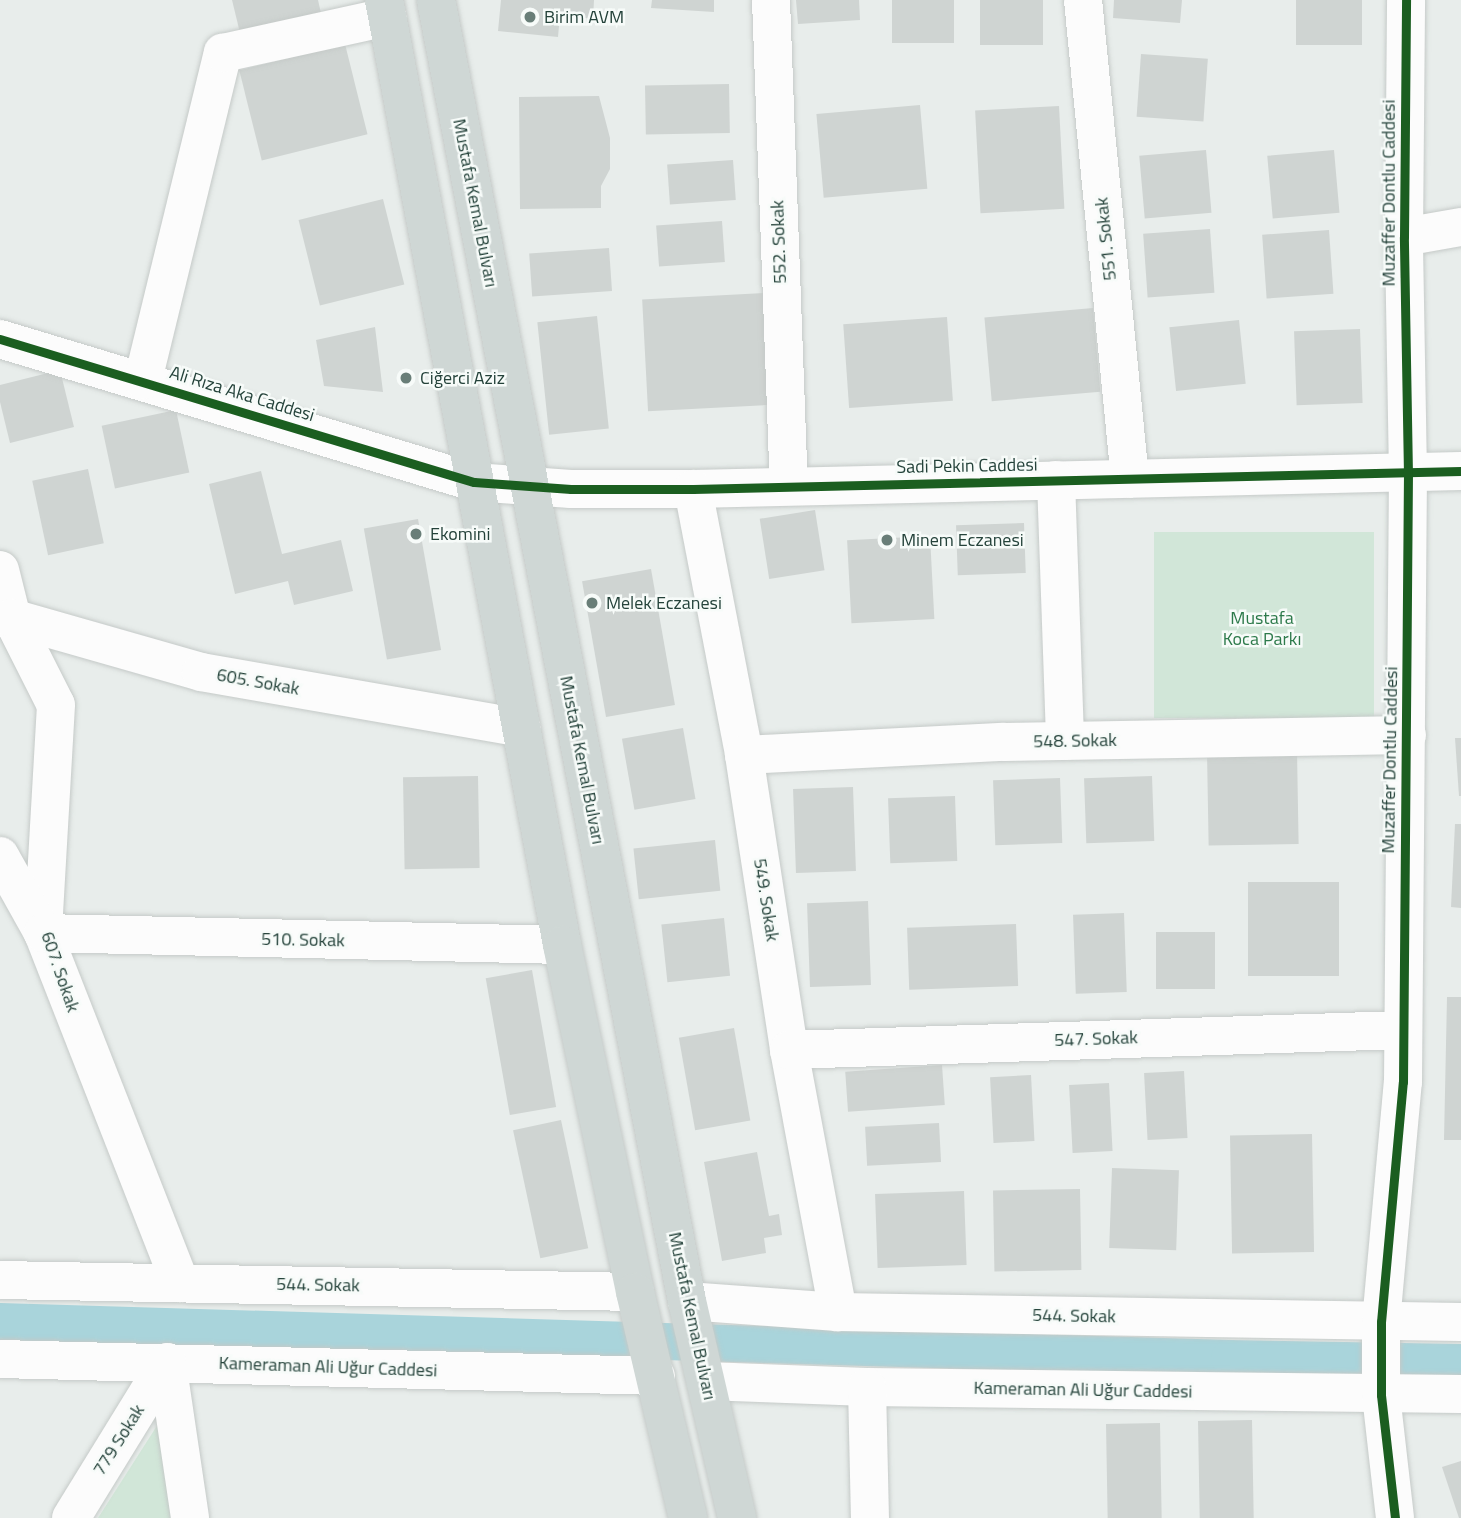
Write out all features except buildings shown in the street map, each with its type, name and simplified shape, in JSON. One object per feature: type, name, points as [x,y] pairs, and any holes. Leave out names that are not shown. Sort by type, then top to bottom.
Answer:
[{"type":"main road","name":"Mustafa Kemal Bulvarı","points":[[436,0],[687,1301],[737,1518]]},
{"type":"main road","points":[[386,8],[562,945],[636,1297],[688,1518]]},
{"type":"street","name":"552. Sokak","points":[[771,0],[789,485]]},
{"type":"street","name":"551. Sokak","points":[[1083,0],[1130,479]]},
{"type":"street","name":"Muzaffer Dontlu Caddesi","points":[[1395,1518],[1381,1395],[1381,1322],[1403,1082],[1408,474],[1404,237],[1406,0]]},
{"type":"street","points":[[143,380],[223,53],[386,8]]},
{"type":"street","points":[[1404,237],[1461,227]]},
{"type":"street","name":"Ali Rıza Aka Caddesi","points":[[0,339],[474,482]]},
{"type":"street","name":"Sadi Pekin Caddesi","points":[[474,482],[532,487],[693,489],[1461,471]]},
{"type":"street","points":[[1056,480],[1065,741]]},
{"type":"street","name":"549. Sokak","points":[[693,489],[744,755],[789,1050],[838,1311]]},
{"type":"street","name":"607. Sokak","points":[[0,570],[6,618],[56,705],[43,933],[180,1283]]},
{"type":"street","name":"605. Sokak","points":[[6,618],[201,672],[521,728]]},
{"type":"street","name":"548. Sokak","points":[[744,755],[1065,741],[1407,735]]},
{"type":"street","points":[[0,856],[43,933]]},
{"type":"street","name":"510. Sokak","points":[[43,933],[562,945]]},
{"type":"street","name":"547. Sokak","points":[[789,1050],[1403,1030]]},
{"type":"street","name":"544. Sokak","points":[[0,1280],[636,1297]]},
{"type":"street","name":"544. Sokak","points":[[687,1301],[838,1311],[1461,1322]]},
{"type":"street","name":"Kameraman Ali Uğur Caddesi","points":[[0,1359],[654,1369]]},
{"type":"street","points":[[166,1362],[190,1518]]},
{"type":"street","name":"779 Sokak","points":[[71,1518],[166,1362]]},
{"type":"street","name":"Kameraman Ali Uğur Caddesi","points":[[705,1381],[867,1387],[1461,1394]]},
{"type":"street","points":[[867,1387],[870,1518]]},
{"type":"green space","name":"Mustafa Koca Parkı","points":[[1154,532],[1374,532],[1374,718],[1154,718]]},
{"type":"green space","points":[[160,1421],[175,1518],[98,1518]]},
{"type":"waterway","points":[[0,1321],[1229,1358],[1461,1362]]},
{"type":"cycle path","points":[[1395,1518],[1381,1395],[1381,1322],[1403,1082],[1408,474],[1404,237],[1406,0]]},
{"type":"cycle path","points":[[0,339],[474,482],[571,489],[693,489],[1461,471]]},
{"type":"place","name":"Birim AVM","points":[[530,17]]},
{"type":"place","name":"Ciğerci Aziz","points":[[406,378]]},
{"type":"place","name":"Ekomini","points":[[416,534]]},
{"type":"place","name":"Minem Eczanesi","points":[[887,540]]},
{"type":"place","name":"Melek Eczanesi","points":[[592,603]]}]
